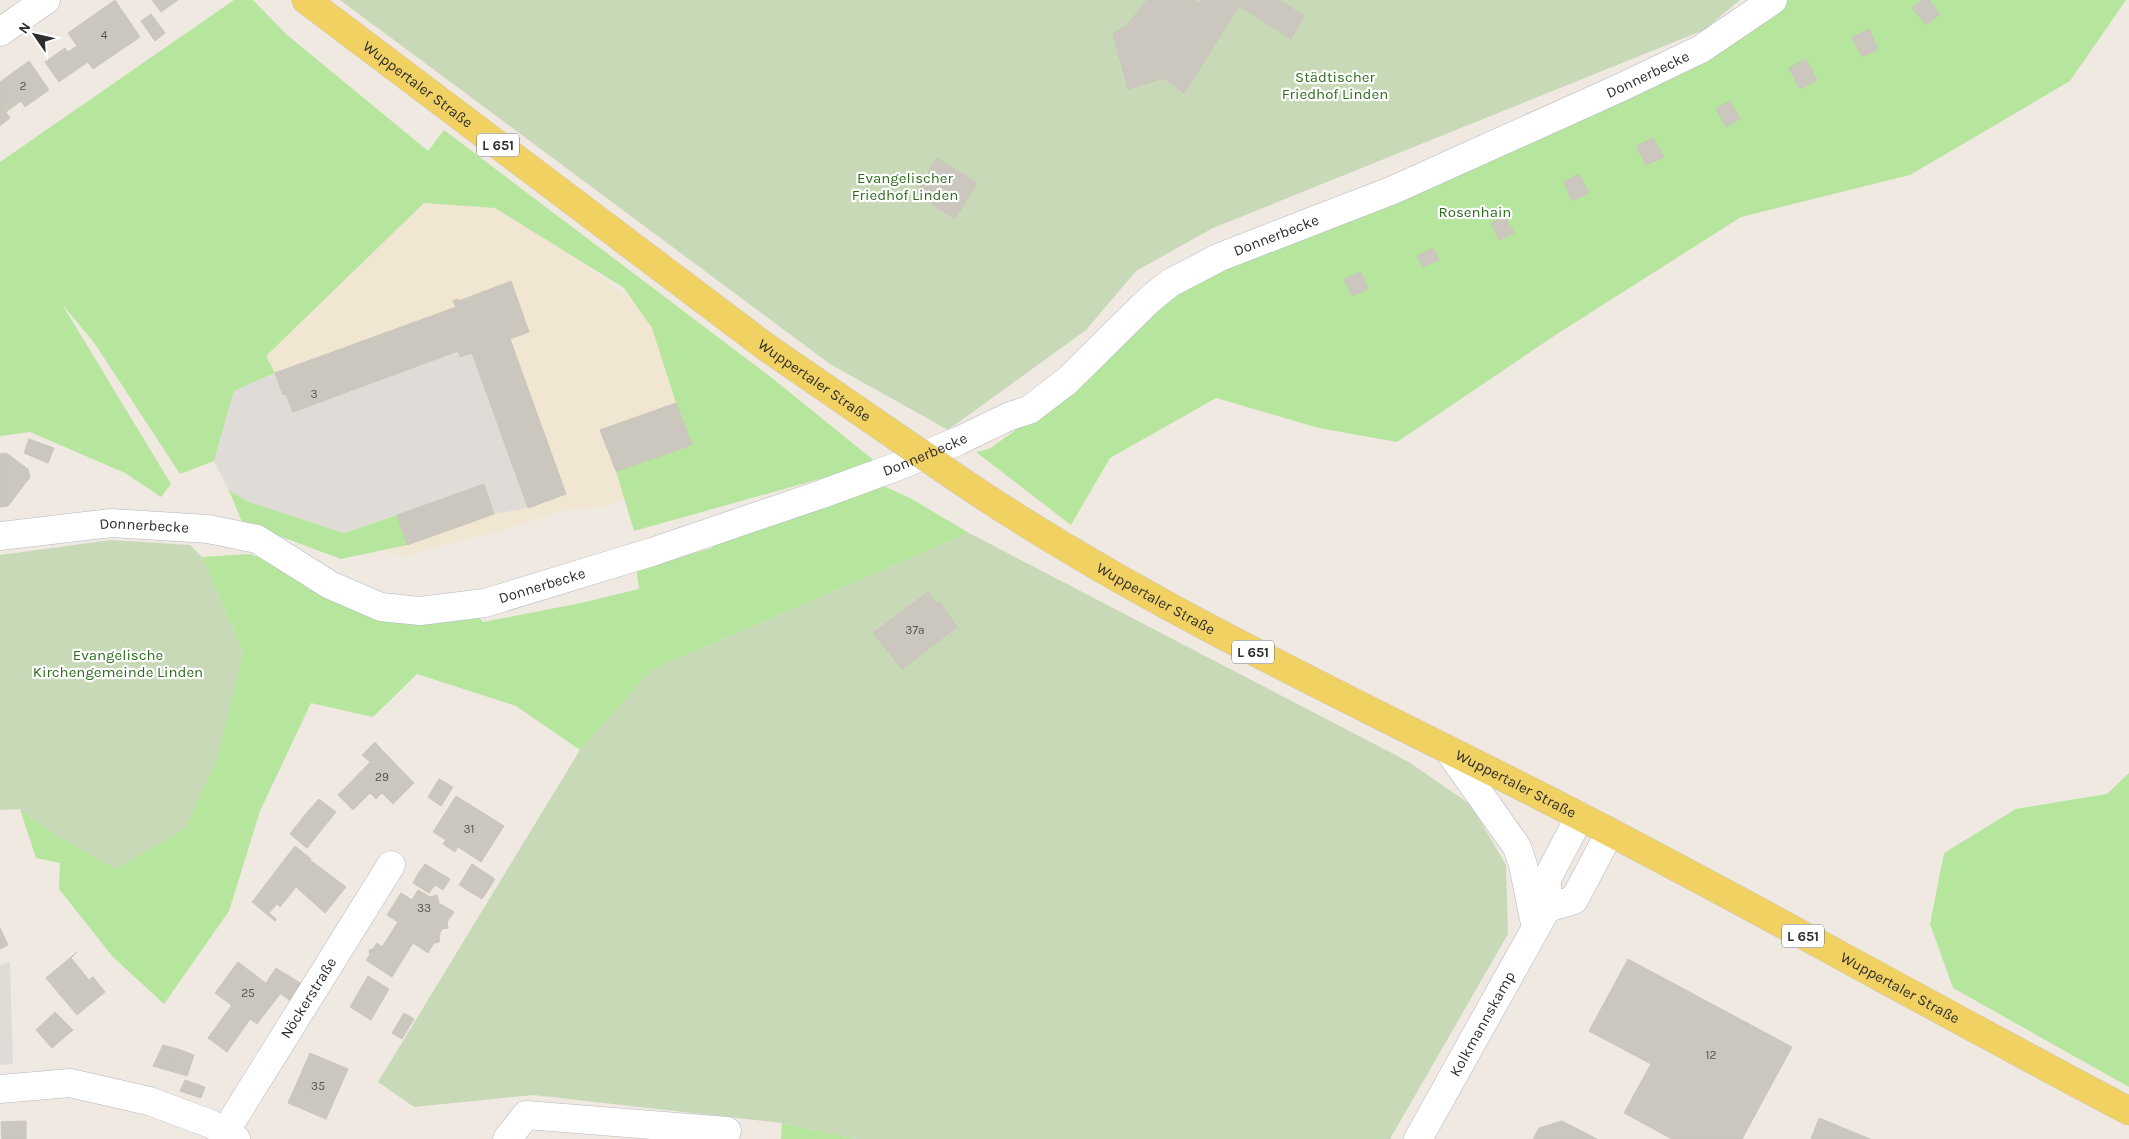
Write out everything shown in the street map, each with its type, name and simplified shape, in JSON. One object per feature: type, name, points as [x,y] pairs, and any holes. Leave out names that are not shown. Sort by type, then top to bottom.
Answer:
[{"type":"main road","name":"Wuppertaler Straße","points":[[306,0],[766,347],[1033,528],[1144,593],[1259,655],[1580,816],[2129,1111]]},
{"type":"street","points":[[0,32],[46,0]]},
{"type":"street","name":"Donnerbecke","points":[[0,536],[111,523],[208,530],[257,539],[330,585],[380,607],[420,611],[485,603],[652,552],[822,494],[901,465],[1010,416],[1029,410],[1066,381],[1149,300],[1170,283],[1220,257],[1402,187],[1624,86],[1702,49],[1773,0]]},
{"type":"street","name":"L 651","points":[[1449,751],[1517,847],[1528,887],[1541,918]]},
{"type":"street","points":[[1541,918],[1546,878],[1580,816]]},
{"type":"street","points":[[1541,918],[1574,900],[1610,832]]},
{"type":"street","name":"Nöckerstraße","points":[[0,1089],[70,1083],[149,1101],[230,1135],[391,865]]},
{"type":"street","name":"Kolkmannskamp","points":[[1418,1139],[1541,918]]},
{"type":"street","points":[[508,1139],[526,1116],[728,1131]]},
{"type":"shaded area","points":[[428,151],[780,407],[756,452],[605,506],[565,510],[507,529],[403,556],[235,505],[214,461],[196,402]]},
{"type":"shaded area","points":[[458,351],[460,357],[472,353],[528,508],[494,514],[483,484],[344,533],[247,501],[229,490],[214,461],[234,391],[275,373],[283,394],[286,394],[293,412]]},
{"type":"shaded area","points":[[10,961],[13,1064],[0,1065],[0,966]]},
{"type":"green space","points":[[234,0],[253,0],[286,34],[428,151],[444,130],[772,378],[877,463],[634,531],[616,471],[692,445],[676,403],[652,328],[624,288],[495,208],[424,203],[266,356],[275,373],[234,391],[214,461],[180,474],[95,344],[62,304],[171,484],[161,497],[125,473],[30,432],[0,436],[0,162]]},
{"type":"green space","name":"Evangelischer Friedhof Linden","points":[[340,0],[1740,0],[1704,30],[1213,228],[1136,271],[1086,330],[948,430],[830,364]]},
{"type":"green space","name":"Rosenhain","points":[[1784,0],[2126,0],[2070,81],[1910,175],[1741,217],[1560,332],[1397,442],[1319,428],[1216,398],[1110,458],[1071,525],[976,452],[989,449],[1047,408],[1167,293]]},
{"type":"green space","points":[[875,482],[910,498],[969,533],[652,670],[580,750],[516,706],[417,674],[373,717],[311,703],[260,811],[229,911],[164,1004],[112,956],[59,889],[60,863],[36,858],[20,809],[59,837],[243,652],[202,557],[250,554],[324,581],[402,598],[461,599],[483,622],[581,603],[639,589],[636,569],[712,548],[727,528]]},
{"type":"green space","points":[[229,490],[247,501],[344,533],[397,515],[407,545],[341,559],[242,522]]},
{"type":"green space","points":[[969,533],[1409,762],[1471,805],[1506,865],[1508,934],[1390,1139],[856,1139],[782,1123],[533,1095],[414,1107],[378,1082],[580,750],[652,670]]},
{"type":"green space","name":"Evangelische Kirchengemeinde Linden","points":[[111,540],[190,545],[202,557],[243,652],[218,757],[185,829],[116,869],[59,837],[20,809],[0,810],[0,555]]},
{"type":"green space","points":[[2129,773],[2129,1087],[1953,988],[1930,924],[1944,853],[2016,809],[2107,794]]},
{"type":"green space","points":[[782,1123],[856,1139],[781,1139]]},
{"type":"building","points":[[115,0],[140,37],[93,69],[68,33]]},
{"type":"building","points":[[152,0],[178,0],[161,12]]},
{"type":"building","points":[[1147,0],[1193,0],[1199,3],[1201,0],[1279,0],[1304,16],[1291,39],[1239,6],[1184,93],[1164,78],[1128,89],[1113,34],[1128,24]]},
{"type":"building","points":[[1922,0],[1929,0],[1940,14],[1926,25],[1912,8]]},
{"type":"building","points":[[151,14],[165,33],[155,41],[141,21]]},
{"type":"building","points":[[1869,29],[1878,49],[1862,57],[1852,37]]},
{"type":"building","points":[[77,46],[88,62],[79,68],[68,52]]},
{"type":"building","points":[[65,48],[79,68],[59,82],[45,62]]},
{"type":"building","points":[[1806,59],[1817,80],[1800,89],[1789,68]]},
{"type":"building","points":[[29,61],[49,90],[25,107],[21,101],[6,112],[0,104],[0,82]]},
{"type":"building","points":[[1730,101],[1740,119],[1726,127],[1716,109]]},
{"type":"building","points":[[0,104],[10,118],[0,126]]},
{"type":"building","points":[[1653,138],[1664,157],[1646,165],[1636,146]]},
{"type":"building","points":[[937,158],[977,183],[955,219],[915,194]]},
{"type":"building","points":[[1579,174],[1589,193],[1572,201],[1564,182]]},
{"type":"building","points":[[1505,216],[1514,233],[1499,240],[1491,223]]},
{"type":"building","points":[[1433,248],[1439,260],[1423,267],[1417,256]]},
{"type":"building","points":[[1361,272],[1368,289],[1352,296],[1344,279]]},
{"type":"building","points":[[511,281],[529,332],[510,339],[566,494],[528,508],[472,353],[460,357],[458,351],[293,412],[286,394],[283,395],[275,373],[456,307],[453,301],[458,299],[459,301]]},
{"type":"building","points":[[676,403],[692,445],[616,471],[600,430]]},
{"type":"building","points":[[29,439],[54,448],[48,463],[24,453]]},
{"type":"building","points":[[6,453],[28,469],[30,477],[8,506],[0,507],[0,454]]},
{"type":"building","points":[[484,484],[494,514],[407,545],[397,515]]},
{"type":"building","points":[[928,592],[936,603],[940,603],[957,627],[902,669],[873,633]]},
{"type":"building","points":[[375,742],[382,750],[370,762],[362,755]]},
{"type":"building","points":[[382,750],[414,783],[393,804],[382,793],[376,799],[370,793],[353,810],[338,795]]},
{"type":"building","points":[[439,779],[453,787],[441,806],[428,797]]},
{"type":"building","points":[[456,796],[504,826],[481,862],[458,847],[455,852],[443,844],[446,840],[433,832]]},
{"type":"building","points":[[319,799],[336,812],[323,828],[304,816]]},
{"type":"building","points":[[304,816],[323,828],[307,848],[290,834]]},
{"type":"building","points":[[295,846],[310,860],[346,887],[325,913],[296,887],[280,907],[277,904],[269,913],[276,919],[275,921],[252,902]]},
{"type":"building","points":[[425,864],[450,879],[443,890],[418,874]]},
{"type":"building","points":[[472,864],[495,879],[482,899],[459,885]]},
{"type":"building","points":[[418,874],[435,885],[429,893],[413,883]]},
{"type":"building","points":[[418,890],[430,897],[437,895],[439,903],[454,912],[447,922],[448,928],[442,929],[440,933],[394,904],[401,893],[412,900]]},
{"type":"building","points":[[394,904],[440,933],[439,942],[434,943],[428,953],[413,943],[392,977],[366,960],[370,955],[369,950],[373,949],[377,943],[382,947],[398,922],[387,915]]},
{"type":"building","points":[[0,928],[8,945],[0,949]]},
{"type":"building","points":[[77,952],[71,958],[89,980],[93,977],[105,992],[77,1015],[46,978]]},
{"type":"building","points":[[1628,959],[1792,1047],[1742,1139],[1672,1139],[1624,1113],[1651,1064],[1589,1031]]},
{"type":"building","points":[[238,962],[280,994],[257,1024],[215,993]]},
{"type":"building","points":[[276,968],[302,984],[292,1002],[266,983]]},
{"type":"building","points":[[368,976],[389,989],[371,1020],[350,1007]]},
{"type":"building","points":[[232,1005],[250,1019],[227,1052],[208,1038]]},
{"type":"building","points":[[55,1012],[73,1030],[52,1048],[36,1030]]},
{"type":"building","points":[[404,1013],[414,1019],[402,1039],[392,1033]]},
{"type":"building","points":[[163,1045],[178,1049],[170,1071],[153,1066]]},
{"type":"building","points":[[178,1049],[194,1055],[187,1076],[170,1071]]},
{"type":"building","points":[[310,1053],[348,1069],[326,1119],[288,1103]]},
{"type":"building","points":[[185,1080],[205,1087],[201,1098],[180,1091]]},
{"type":"building","points":[[1819,1118],[1870,1139],[1811,1139]]},
{"type":"building","points":[[26,1121],[26,1139],[2,1139],[1,1122]]},
{"type":"building","points":[[1562,1121],[1597,1139],[1533,1139],[1539,1128]]},
{"type":"park label","name":"Städtischer Friedhof Linden","points":[[1335,86]]}]
